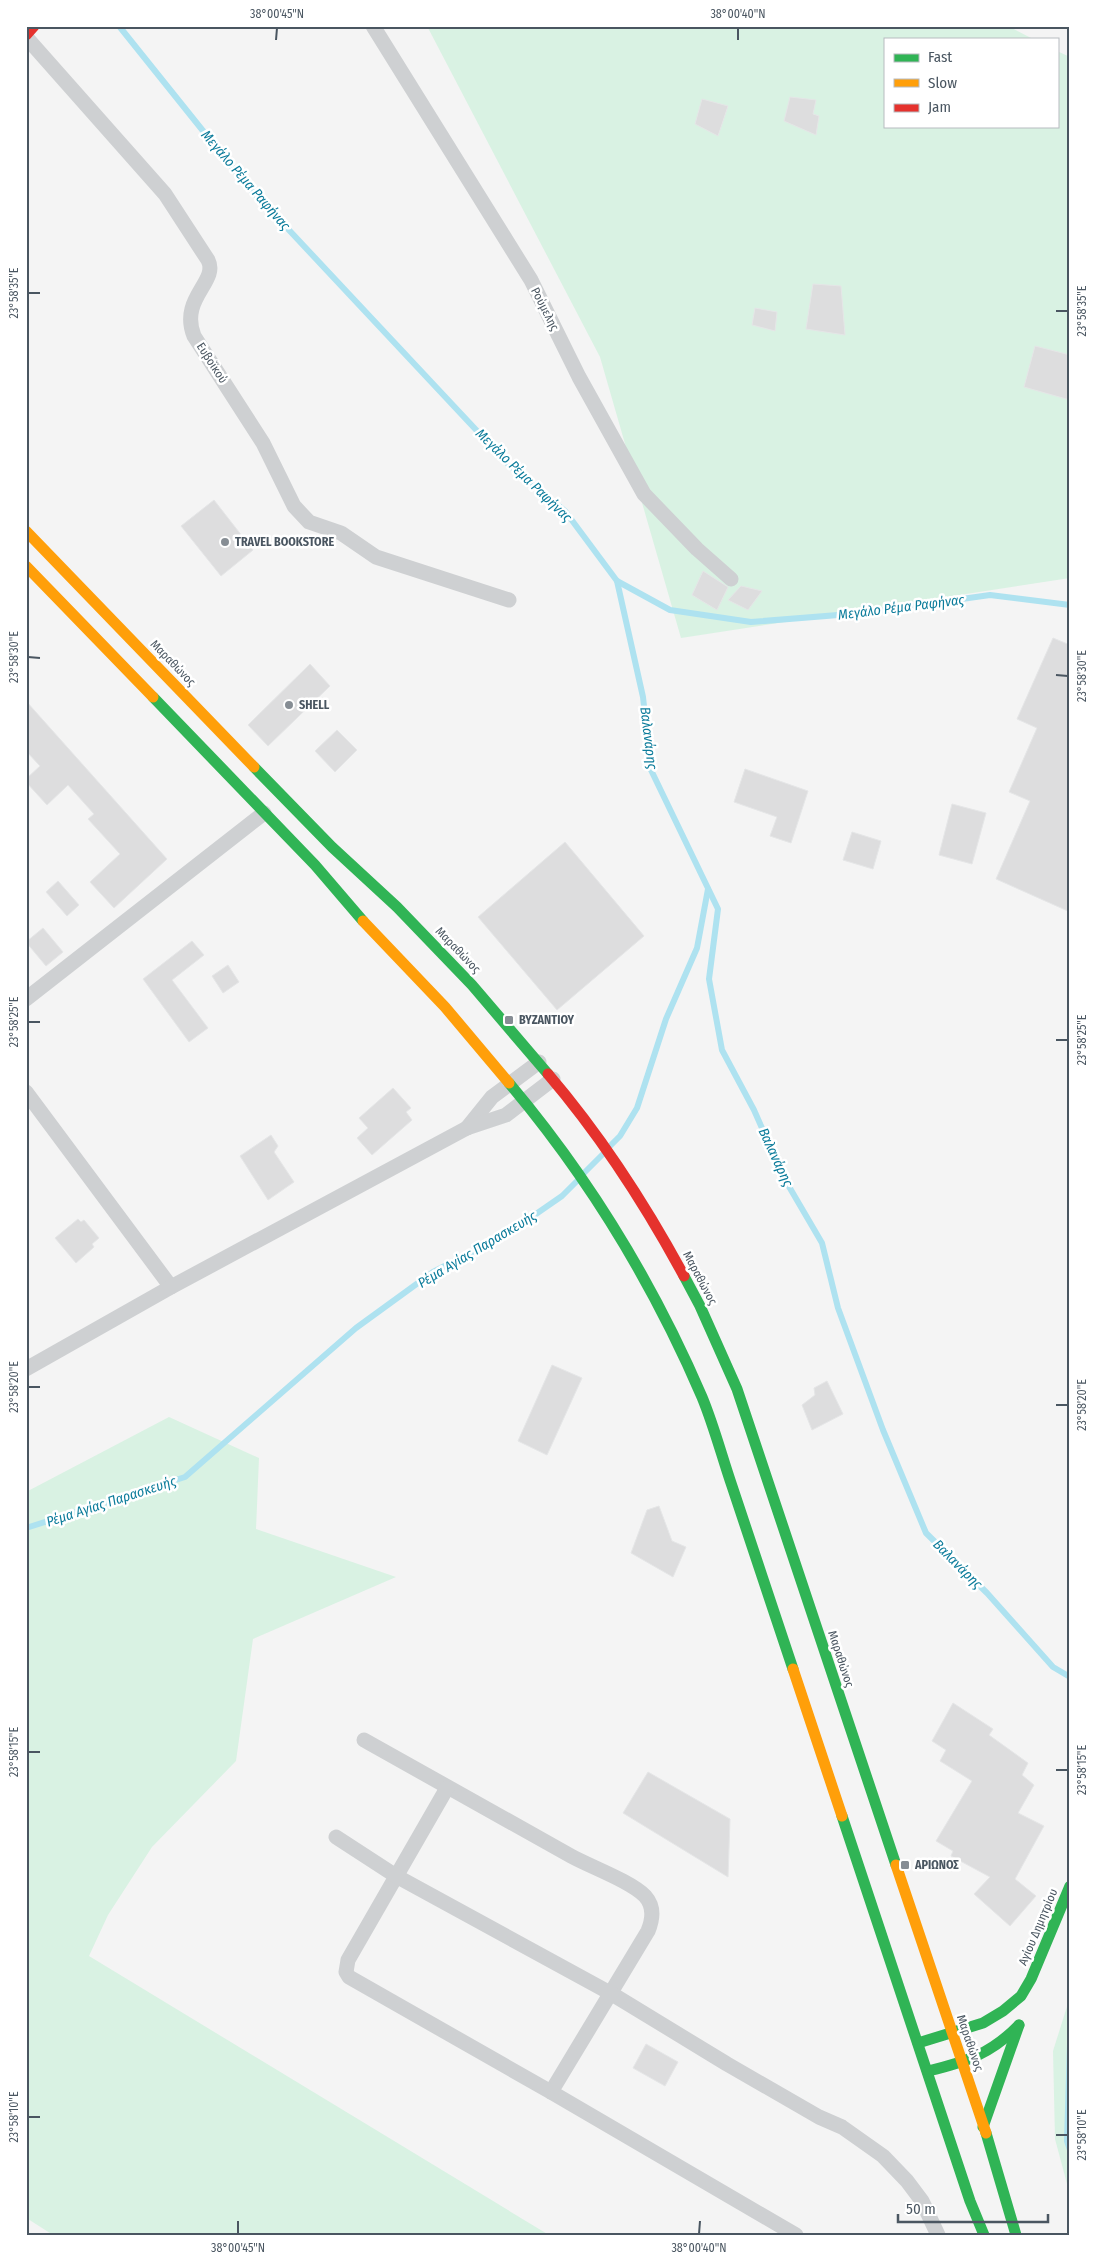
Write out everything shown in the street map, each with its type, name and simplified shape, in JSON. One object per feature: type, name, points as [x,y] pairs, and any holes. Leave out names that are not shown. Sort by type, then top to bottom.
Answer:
[{"type":"main road","points":[[26,36],[34,26]]},
{"type":"main road","name":"Μαραθώνος","points":[[26,531],[332,847],[411,921],[472,985],[588,1124],[626,1177],[661,1234],[700,1306],[737,1389],[962,2062],[1016,2235]]},
{"type":"main road","points":[[26,566],[264,812],[314,865],[381,942],[445,1008],[525,1101],[603,1208],[660,1308],[703,1399],[970,2201],[984,2235]]},
{"type":"main road","name":"Αγίου Δημητρίου","points":[[983,2127],[1021,2016],[1031,1978],[1070,1886]]},
{"type":"main road","name":"Αγίου Δημητρίου","points":[[918,2043],[983,2023],[1003,2011],[1020,1996],[1031,1978]]},
{"type":"main road","points":[[928,2071],[970,2060],[990,2050],[1021,2016]]},
{"type":"street","name":"Ρούμελης","points":[[373,26],[531,280],[579,377],[644,494],[697,549],[731,579]]},
{"type":"street","name":"Ευβοϊκού","points":[[26,36],[165,194],[208,260],[210,273],[191,307],[190,327],[264,443],[294,506],[309,522],[341,533],[376,557],[509,600]]},
{"type":"street","points":[[26,998],[264,812]]},
{"type":"street","points":[[467,1128],[492,1096],[538,1062]]},
{"type":"street","points":[[26,1369],[171,1287],[467,1128],[506,1115],[553,1080]]},
{"type":"street","points":[[26,1092],[171,1287]]},
{"type":"street","points":[[364,1740],[587,1865],[638,1890],[652,1908],[652,1920],[648,1931],[612,1994],[551,2092]]},
{"type":"street","points":[[447,1788],[348,1960],[346,1972],[349,1977],[796,2235]]},
{"type":"street","points":[[336,1837],[396,1876],[612,1994],[727,2064],[819,2117],[842,2127],[883,2156],[907,2181],[922,2201],[938,2235]]},
{"type":"green space","points":[[427,26],[1008,26],[1031,38],[884,38],[884,128],[1058,128],[1058,51],[1070,57],[1070,578],[681,638],[600,357]]},
{"type":"green space","points":[[169,1417],[259,1458],[256,1529],[396,1577],[253,1639],[236,1761],[152,1847],[108,1915],[89,1956],[549,2235],[53,2235],[28,2219],[26,2222],[26,1492]]},
{"type":"green space","points":[[1070,1997],[1070,2195],[1055,2139],[1053,2051]]},
{"type":"building","points":[[790,97],[816,100],[813,114],[819,116],[816,135],[784,121]]},
{"type":"building","points":[[702,99],[728,106],[718,136],[695,124]]},
{"type":"building","points":[[813,284],[841,286],[845,335],[806,329]]},
{"type":"building","points":[[755,308],[777,312],[775,331],[752,325]]},
{"type":"building","points":[[1035,346],[1070,355],[1070,400],[1024,387]]},
{"type":"building","points":[[214,500],[253,550],[221,576],[181,526]]},
{"type":"building","points":[[703,571],[728,587],[717,610],[692,595]]},
{"type":"building","points":[[741,586],[762,591],[748,610],[728,600]]},
{"type":"building","points":[[1053,638],[1070,645],[1070,912],[996,879],[1030,801],[1009,792],[1037,728],[1017,719]]},
{"type":"building","name":"SHELL","points":[[310,664],[330,686],[268,746],[248,725]]},
{"type":"building","points":[[26,701],[167,859],[114,908],[90,882],[120,854],[88,819],[94,814],[68,785],[47,805],[26,782],[26,779],[40,766],[26,751]]},
{"type":"building","points":[[337,730],[357,750],[335,772],[315,751]]},
{"type":"building","points":[[745,769],[808,791],[791,843],[770,836],[777,817],[734,802]]},
{"type":"building","points":[[952,804],[986,813],[972,864],[939,855]]},
{"type":"building","points":[[852,832],[881,841],[873,869],[843,860]]},
{"type":"building","points":[[565,842],[644,936],[557,1010],[478,917]]},
{"type":"building","points":[[58,881],[79,905],[67,916],[46,892]]},
{"type":"building","points":[[43,928],[63,952],[46,966],[26,942]]},
{"type":"building","points":[[192,941],[204,955],[172,980],[208,1028],[189,1042],[143,979]]},
{"type":"building","points":[[228,965],[239,982],[223,993],[212,976]]},
{"type":"building","points":[[393,1088],[411,1108],[406,1112],[412,1120],[372,1155],[357,1138],[368,1128],[359,1118]]},
{"type":"building","points":[[271,1135],[278,1146],[274,1152],[294,1182],[268,1200],[240,1156]]},
{"type":"building","points":[[78,1219],[81,1222],[84,1220],[99,1238],[92,1244],[94,1247],[76,1263],[55,1238]]},
{"type":"building","points":[[552,1365],[582,1378],[547,1455],[518,1441]]},
{"type":"building","points":[[827,1381],[843,1414],[812,1430],[802,1405],[815,1395],[814,1388]]},
{"type":"building","points":[[659,1506],[672,1541],[686,1547],[673,1577],[631,1553],[647,1510]]},
{"type":"building","points":[[953,1703],[993,1729],[989,1735],[1028,1763],[1022,1775],[1034,1785],[1018,1813],[1044,1826],[1015,1879],[1036,1896],[1010,1926],[974,1894],[990,1877],[951,1856],[953,1851],[936,1841],[972,1781],[940,1761],[946,1750],[932,1741]]},
{"type":"building","points":[[648,1772],[730,1819],[728,1877],[623,1813]]},
{"type":"building","points":[[646,2044],[678,2062],[665,2086],[633,2068]]},
{"type":"waterway","name":"Μεγάλο Ρέμα Ραφήνας","points":[[119,26],[244,182],[508,464],[565,511],[617,581],[670,610],[751,622],[863,613],[990,595],[1070,605]]},
{"type":"waterway","name":"Βαλανάρης","points":[[617,581],[643,697],[651,770],[718,909],[709,979],[722,1050],[754,1110],[784,1178],[822,1243],[838,1308],[883,1430],[926,1533],[987,1593],[1053,1667],[1070,1677]]},
{"type":"waterway","name":"Ρέμα Αγίας Παρασκευής","points":[[610,1146],[620,1136],[637,1108],[666,1019],[697,948],[708,889]]},
{"type":"waterway","name":"Ρέμα Αγίας Παρασκευής","points":[[584,1173],[602,1155]]},
{"type":"waterway","name":"Ρέμα Αγίας Παρασκευής","points":[[26,1528],[185,1477],[356,1328],[433,1272],[507,1234],[562,1196],[578,1180]]},
{"type":"waterway","name":"Βαλανάρης","points":[[1070,2043],[1067,2141],[1070,2150]]},
{"type":"traffic: fast","points":[[153,697],[315,865],[363,921]]},
{"type":"traffic: fast","points":[[254,767],[332,847],[397,907],[472,985],[548,1074]]},
{"type":"traffic: fast","points":[[509,1083],[566,1156],[617,1233],[662,1313],[683,1355],[710,1419],[793,1669]]},
{"type":"traffic: fast","points":[[684,1276],[700,1306],[737,1389],[896,1865]]},
{"type":"traffic: fast","points":[[842,1816],[970,2201],[984,2235]]},
{"type":"traffic: fast","points":[[918,2043],[983,2023],[1003,2011],[1021,1996],[1031,1979],[1070,1886]]},
{"type":"traffic: fast","points":[[928,2071],[977,2056],[1009,2035],[1019,2025]]},
{"type":"traffic: fast","points":[[983,2127],[1019,2025]]},
{"type":"traffic: fast","points":[[986,2133],[1016,2235]]},
{"type":"traffic: slow","points":[[26,531],[254,767]]},
{"type":"traffic: slow","points":[[26,566],[153,697]]},
{"type":"traffic: slow","points":[[363,921],[445,1007],[509,1083]]},
{"type":"traffic: slow","points":[[793,1669],[842,1816]]},
{"type":"traffic: slow","points":[[896,1865],[986,2133]]},
{"type":"traffic: jam","points":[[26,35],[34,26]]},
{"type":"traffic: jam","points":[[548,1074],[621,1171],[654,1223],[684,1276]]},
{"type":"place","name":"TRAVEL BOOKSTORE","points":[[225,542]]},
{"type":"place","name":"SHELL","points":[[289,705]]},
{"type":"place","name":"ΒΥΖΑΝΤΙΟΥ","points":[[509,1020]]},
{"type":"place","name":"ΑΡΙΩΝΟΣ","points":[[905,1865]]}]
